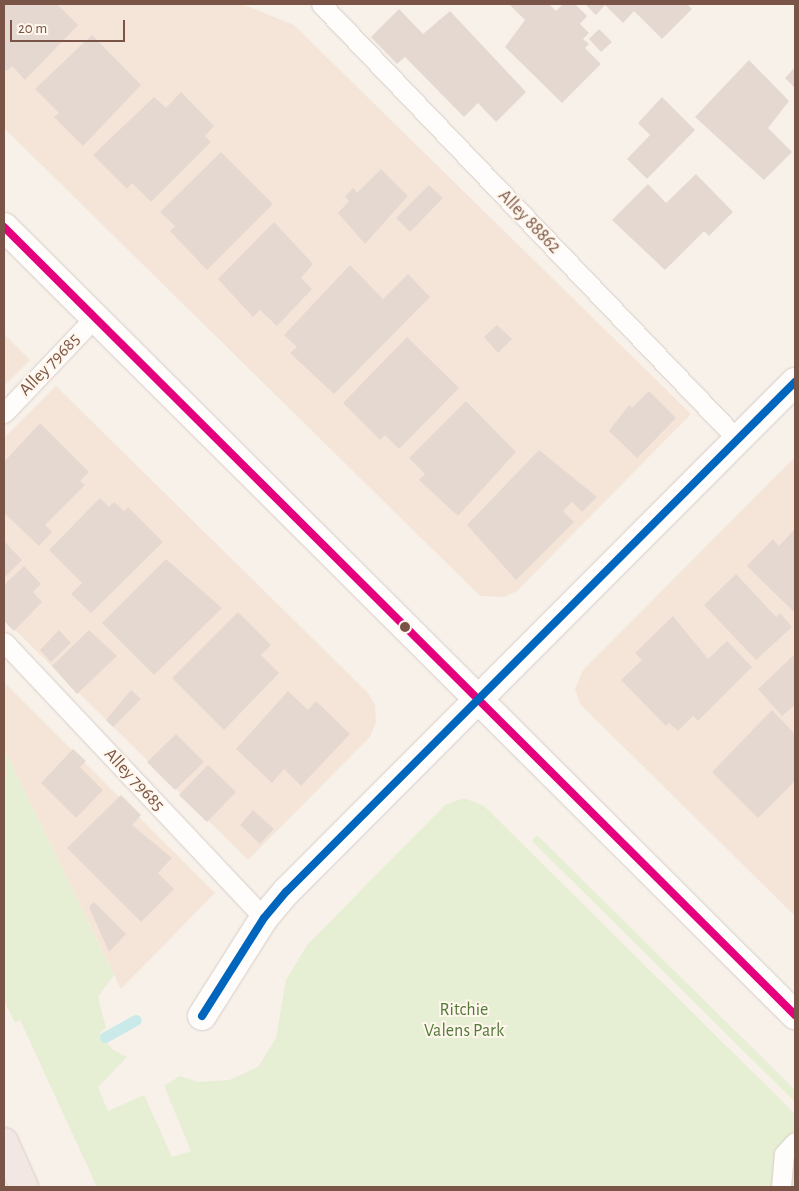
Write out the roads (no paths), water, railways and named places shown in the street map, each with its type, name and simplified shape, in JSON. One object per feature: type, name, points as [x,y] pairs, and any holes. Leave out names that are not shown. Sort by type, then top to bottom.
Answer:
[{"type":"highway","points":[[4,1142],[24,1187]]},
{"type":"street","points":[[4,226],[795,1015]]},
{"type":"street","points":[[202,1016],[264,918],[795,382]]},
{"type":"lane","name":"Alley 88862","points":[[321,4],[738,440]]},
{"type":"lane","name":"Alley 79685","points":[[4,412],[95,317]]},
{"type":"lane","name":"Alley 79685","points":[[4,642],[264,918]]},
{"type":"lane","points":[[780,1187],[784,1154],[795,1142]]},
{"type":"waterway","points":[[105,1037],[136,1020]]},
{"type":"park label","name":"Ritchie Valens Park","points":[[464,1021]]}]
